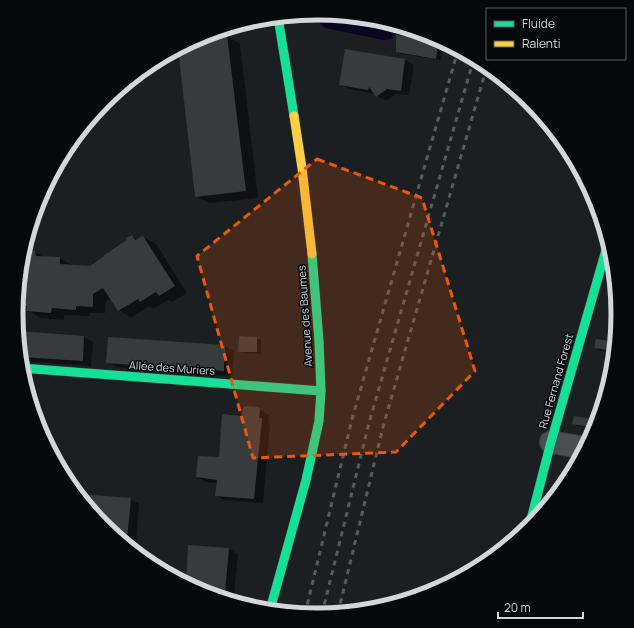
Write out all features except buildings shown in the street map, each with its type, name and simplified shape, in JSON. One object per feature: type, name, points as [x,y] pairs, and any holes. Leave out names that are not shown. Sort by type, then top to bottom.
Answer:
[{"type":"street","name":"Avenue des Baumes","points":[[272,604],[306,480],[319,420],[320,391],[319,341],[313,262],[302,168],[279,23]]},
{"type":"street","name":"Rue Fernand Forest","points":[[533,514],[604,255]]},
{"type":"street","name":"Allée des Muriers","points":[[29,369],[320,391]]},
{"type":"street","points":[[552,442],[579,447]]},
{"type":"highlighted area","points":[[317,159],[422,198],[475,371],[396,452],[253,458],[197,256]]},
{"type":"railway","points":[[307,607],[352,419],[457,55]]},
{"type":"railway","points":[[324,608],[369,423],[472,65]]},
{"type":"railway","points":[[340,607],[383,427],[485,73]]},
{"type":"traffic: fast","points":[[279,23],[294,116]]},
{"type":"traffic: fast","points":[[272,604],[306,480],[319,421],[321,391],[319,341],[312,254]]},
{"type":"traffic: fast","points":[[532,514],[551,442],[605,255]]},
{"type":"traffic: fast","points":[[29,369],[321,391]]},
{"type":"traffic: slow","points":[[294,116],[302,168],[312,254]]}]
